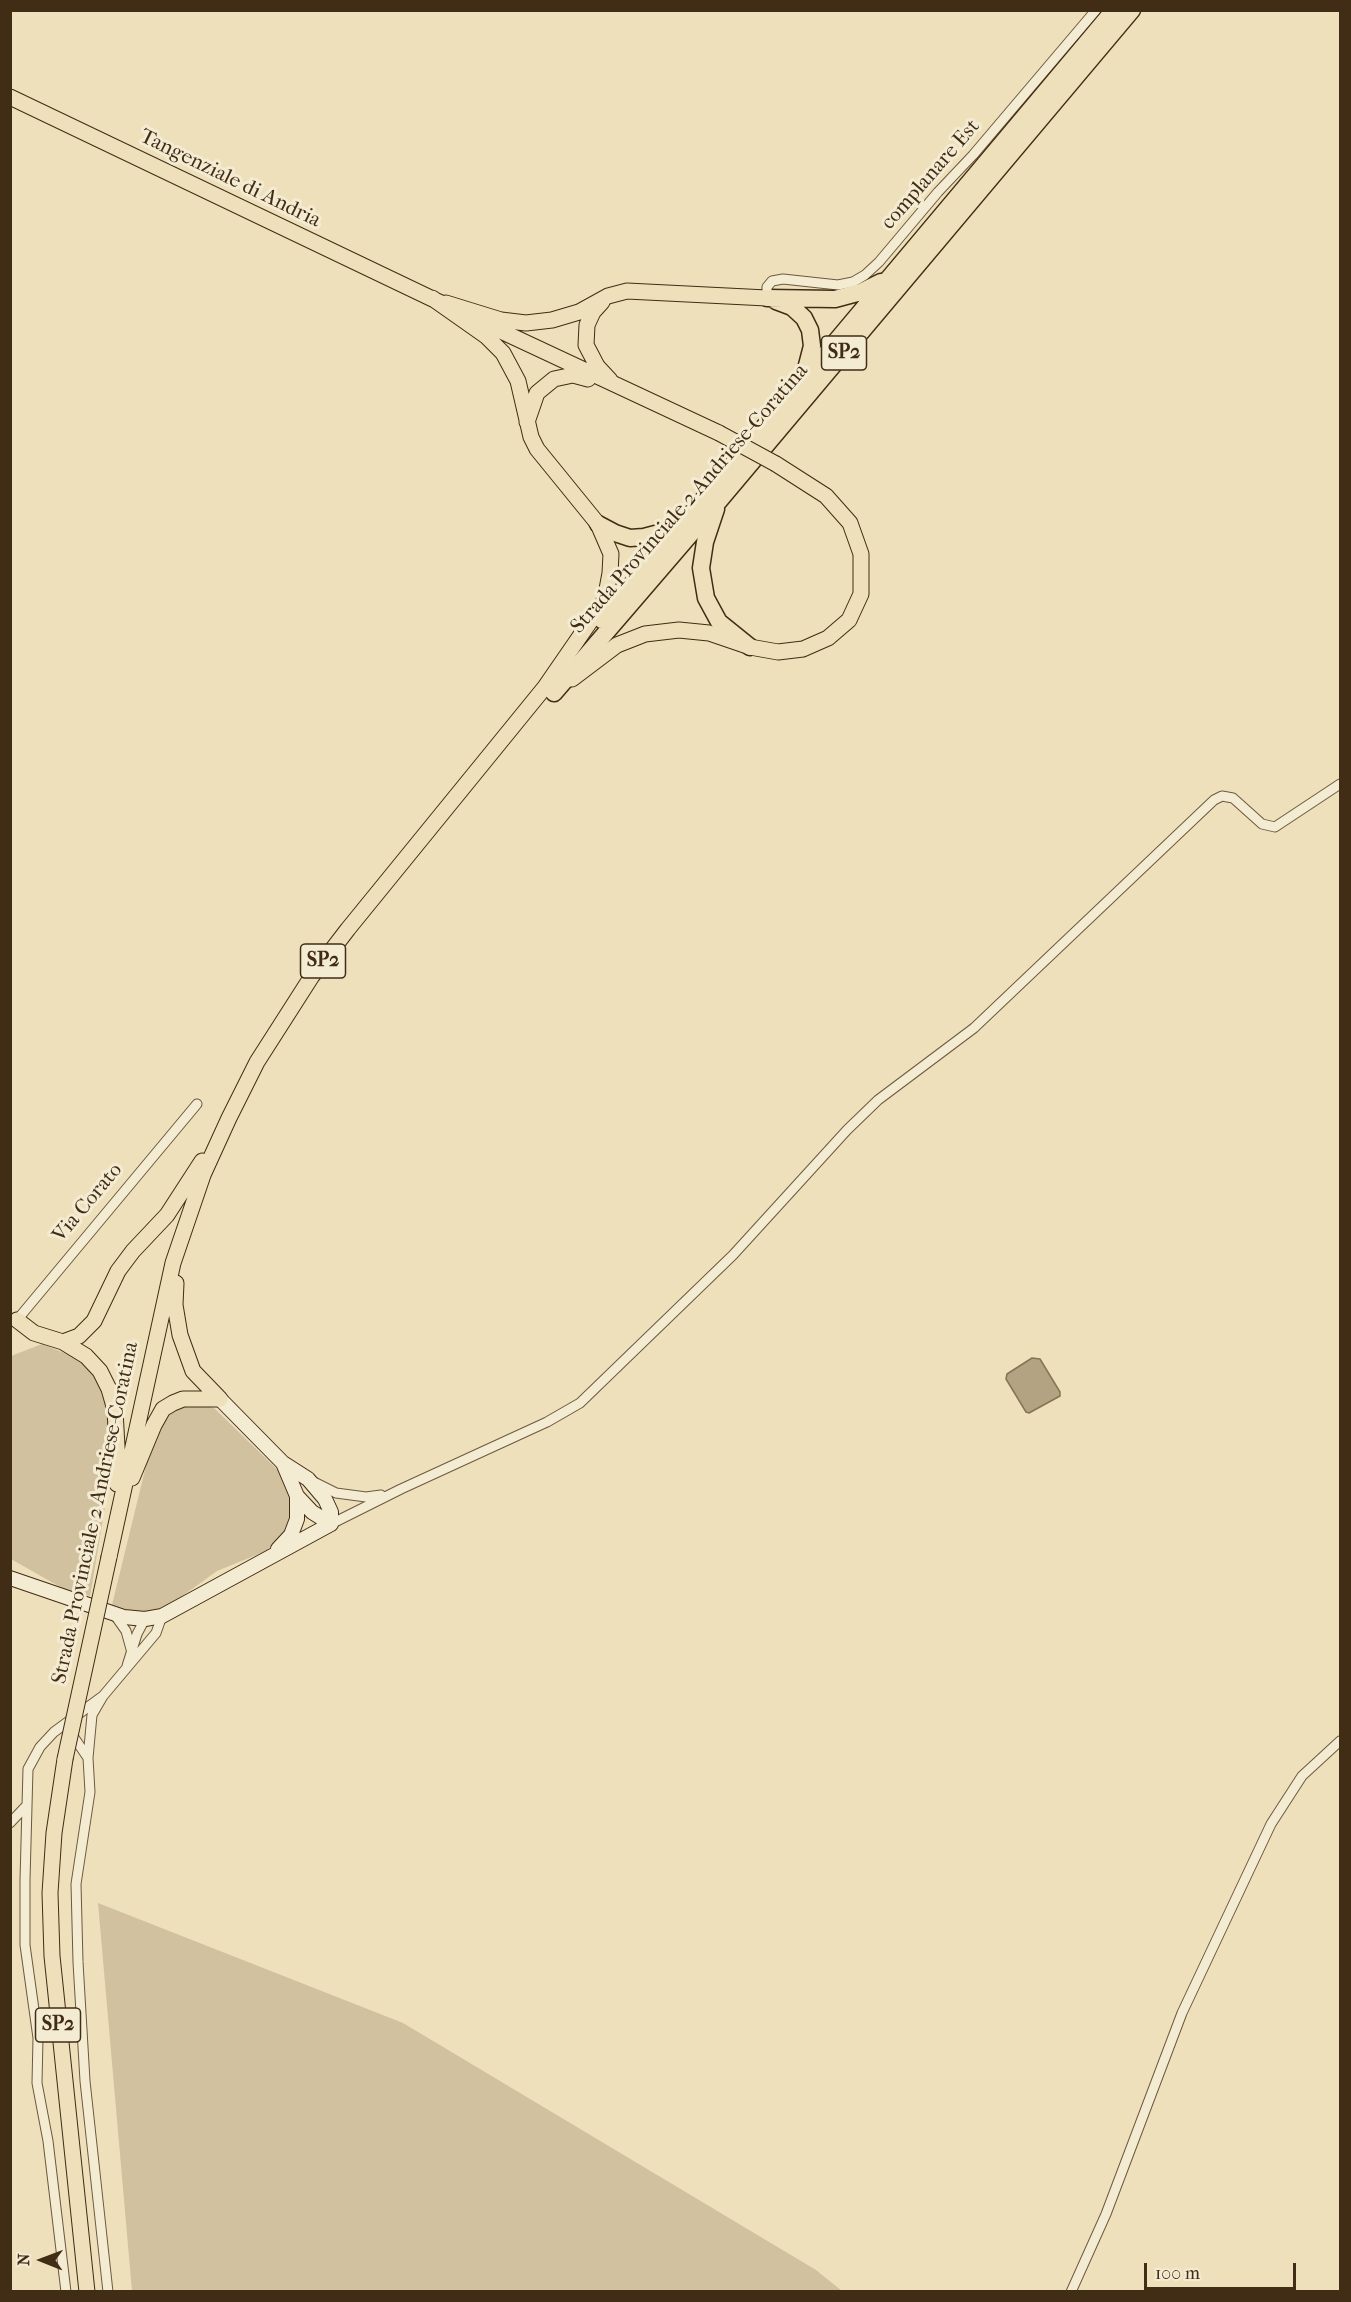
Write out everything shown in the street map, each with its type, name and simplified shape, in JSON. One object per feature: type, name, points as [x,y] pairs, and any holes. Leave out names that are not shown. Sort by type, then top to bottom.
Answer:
[{"type":"highway","name":"Strada Provinciale 2 Andriese-Coratina","points":[[549,690],[678,528],[1114,10]]},
{"type":"highway","name":"Strada Provinciale 2 Andriese-Coratina","points":[[549,690],[719,501],[1132,10]]},
{"type":"highway","points":[[767,298],[836,299],[861,292],[887,279]]},
{"type":"highway","points":[[767,298],[792,307],[804,318],[810,330],[812,346],[804,378]]},
{"type":"highway","points":[[719,501],[705,542],[701,568],[706,598],[719,622],[750,647]]},
{"type":"highway","points":[[598,524],[630,538],[644,537],[678,528]]},
{"type":"main road","name":"Tangenziale di Andria","points":[[10,97],[432,298]]},
{"type":"main road","points":[[432,298],[501,320],[526,323],[552,320],[579,312],[608,296],[627,291],[767,298]]},
{"type":"main road","points":[[608,296],[593,312],[587,325],[586,345],[597,366],[617,387]]},
{"type":"main road","points":[[432,298],[718,433],[776,464],[826,496],[850,523],[861,554],[861,594],[849,621],[828,638],[803,649],[777,652],[750,647],[709,633],[679,630],[645,634],[617,645],[549,690]]},
{"type":"main road","points":[[432,298],[486,336],[503,353],[518,381],[531,437],[537,449],[598,524],[611,554],[605,600],[549,690]]},
{"type":"main road","points":[[527,422],[537,393],[554,379],[573,375],[617,387]]},
{"type":"main road","name":"Strada Provinciale 2 Andriese-Coratina","points":[[87,2292],[52,1956],[50,1893],[54,1833],[65,1759],[173,1263],[203,1175],[229,1118],[257,1062],[312,976],[438,818],[549,690]]},
{"type":"main road","points":[[63,1342],[79,1336],[94,1321],[118,1271],[133,1251],[167,1215],[229,1118]]},
{"type":"main road","points":[[183,1234],[175,1305],[180,1335],[193,1371],[283,1463],[308,1479],[325,1499],[331,1512],[331,1524]]},
{"type":"main road","points":[[14,1324],[63,1342],[86,1356],[100,1371],[109,1389],[115,1410],[118,1465],[114,1535]]},
{"type":"main road","points":[[121,1503],[163,1409],[183,1399],[220,1399]]},
{"type":"main road","points":[[283,1463],[297,1496],[312,1512],[331,1524]]},
{"type":"main road","points":[[271,1558],[291,1535],[297,1519],[297,1496]]},
{"type":"main road","points":[[10,1578],[114,1614],[145,1619],[162,1616],[331,1524]]},
{"type":"street","name":"complanare Est","points":[[767,298],[767,287],[772,281],[783,279],[838,285],[853,282],[865,275],[879,262],[938,192],[974,156],[1096,10]]},
{"type":"street","points":[[331,1524],[389,1494],[547,1422],[580,1403],[733,1255],[847,1130],[878,1100],[974,1028],[1214,800],[1222,796],[1233,798],[1262,824],[1275,827],[1341,784]]},
{"type":"street","name":"Via Corato","points":[[14,1324],[197,1104]]},
{"type":"street","points":[[308,1479],[336,1493],[366,1497],[389,1494]]},
{"type":"street","points":[[114,1614],[126,1631],[131,1649]]},
{"type":"street","points":[[108,2292],[85,2081],[76,1884],[90,1792],[88,1758],[92,1715],[103,1696],[156,1633],[162,1616]]},
{"type":"street","points":[[126,1668],[131,1649],[145,1619]]},
{"type":"street","points":[[66,2292],[48,2140],[37,2083],[38,2038],[26,1945],[28,1769],[40,1747],[54,1731],[103,1696]]},
{"type":"street","points":[[54,1731],[71,1733],[88,1758]]},
{"type":"street","points":[[1071,2292],[1106,2214],[1182,2013],[1271,1824],[1302,1776],[1341,1741]]},
{"type":"street","points":[[10,1823],[26,1806]]},
{"type":"shaded area","points":[[42,1344],[89,1363],[109,1399],[115,1448],[90,1596],[62,1588],[11,1559],[11,1356]]},
{"type":"shaded area","points":[[1032,1358],[1040,1359],[1060,1392],[1060,1396],[1029,1413],[1026,1412],[1006,1379],[1007,1374]]},
{"type":"shaded area","points":[[191,1401],[214,1408],[287,1479],[294,1495],[291,1527],[266,1551],[217,1571],[167,1607],[138,1613],[112,1605],[155,1429],[171,1407]]},
{"type":"shaded area","points":[[98,1903],[403,2023],[816,2270],[842,2291],[132,2291]]}]
